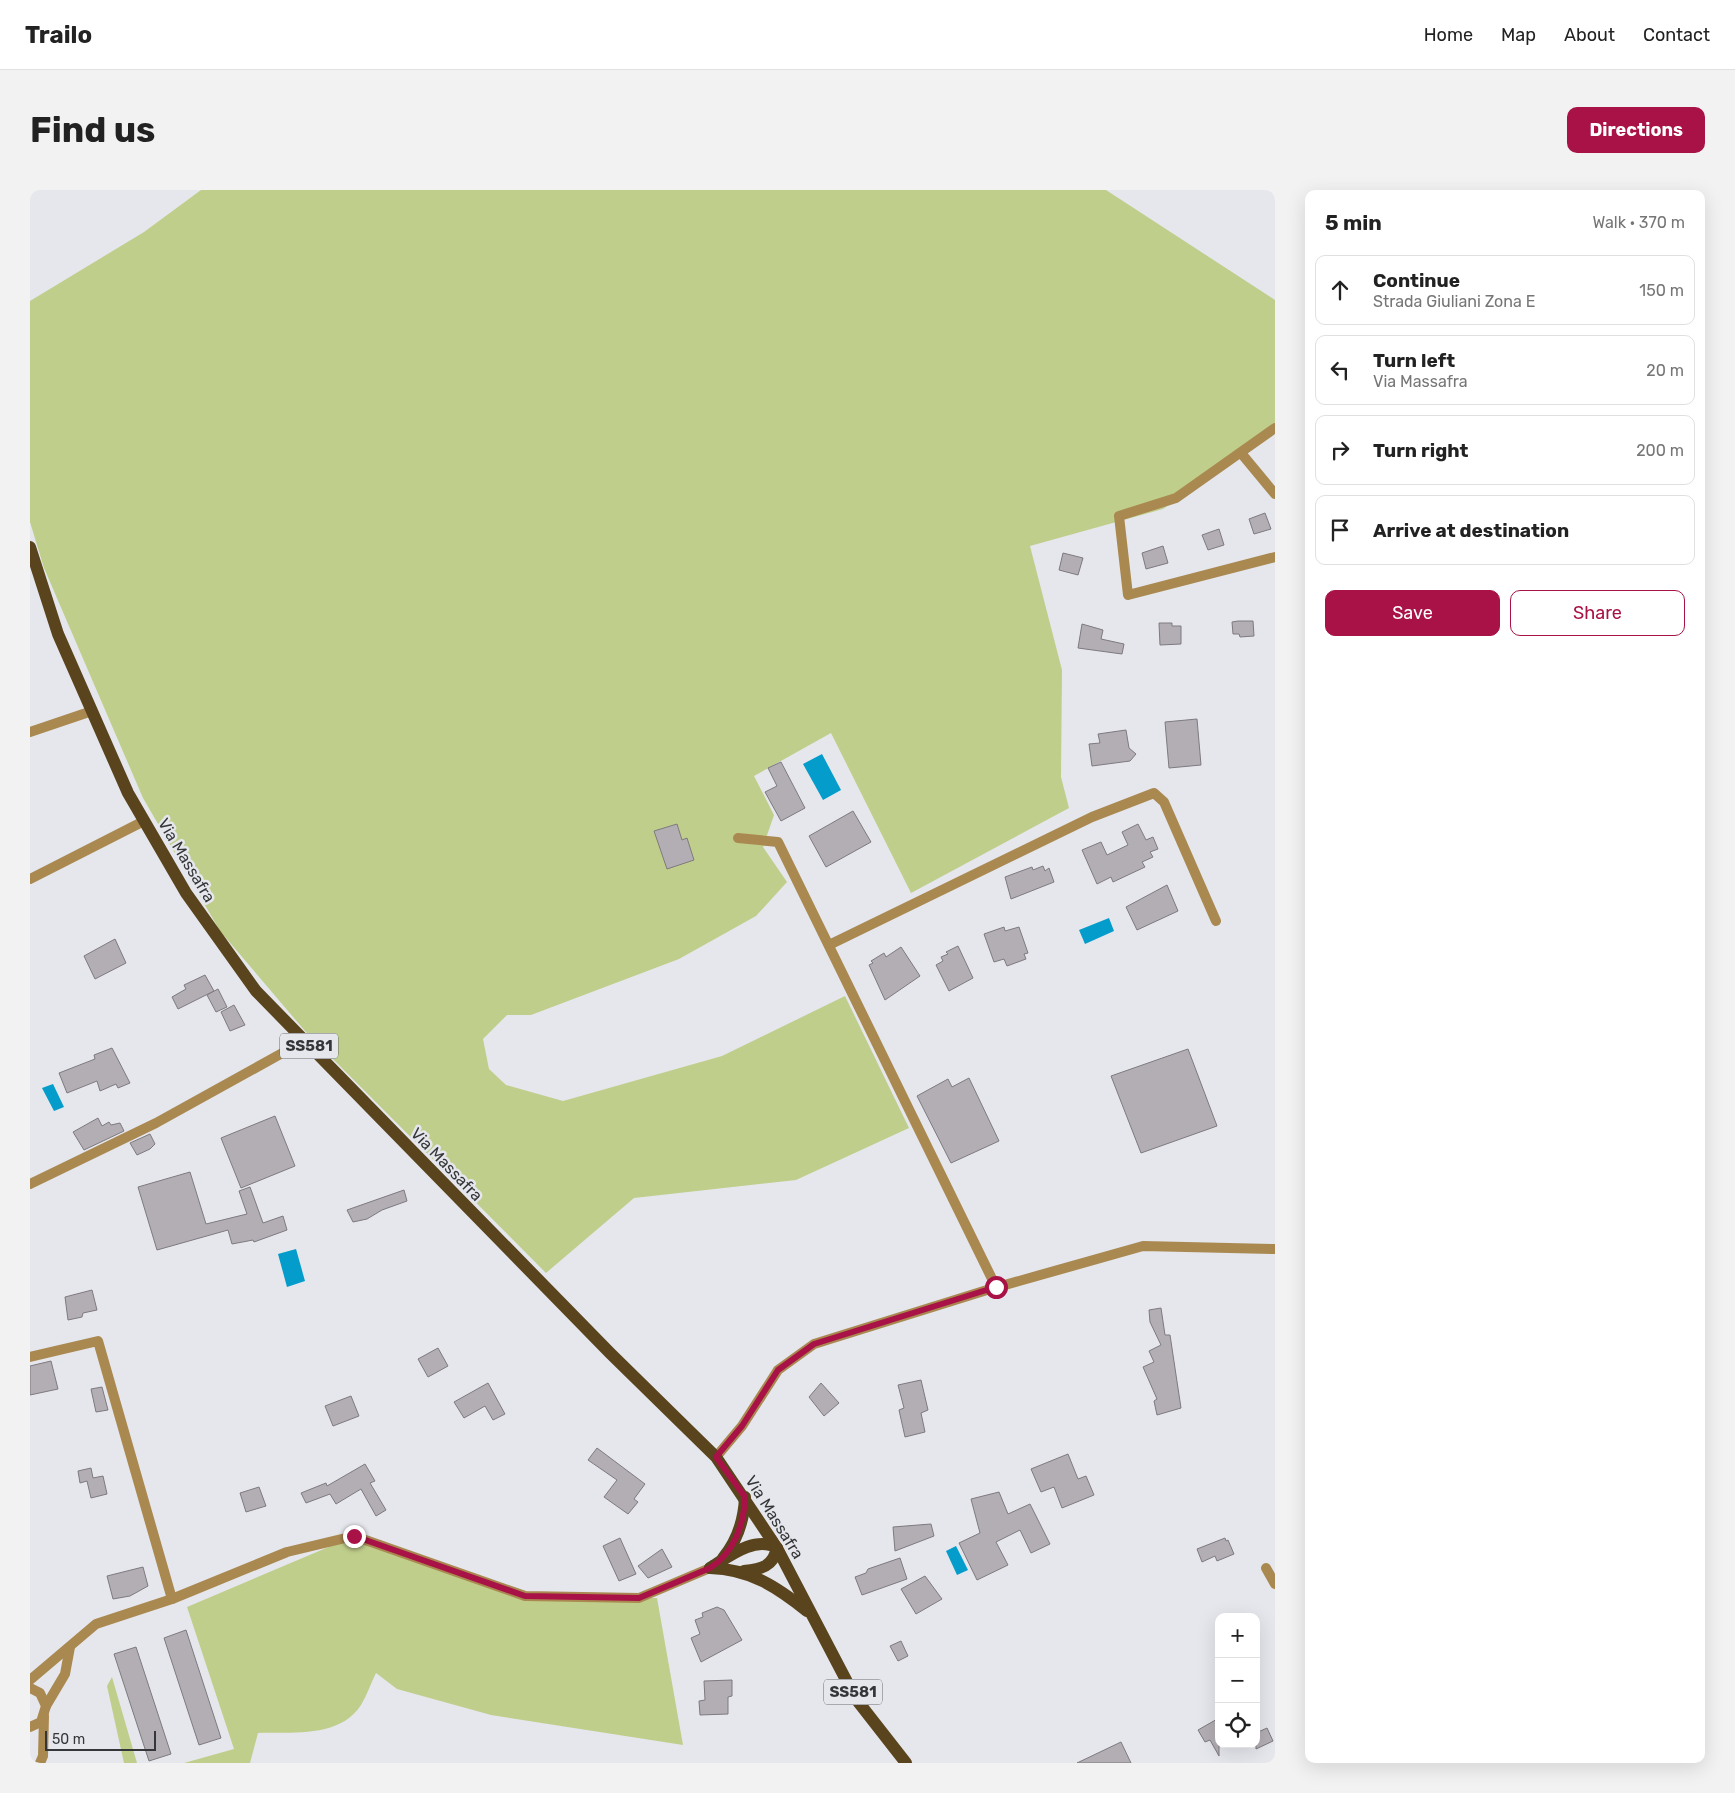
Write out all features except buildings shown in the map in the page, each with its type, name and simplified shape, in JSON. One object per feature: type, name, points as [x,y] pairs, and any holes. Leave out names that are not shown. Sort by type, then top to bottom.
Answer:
[{"type":"main road","name":"Via Massafra","points":[[30,547],[58,634],[128,793],[186,894],[256,991],[610,1353],[716,1457],[745,1497],[777,1548],[856,1699],[906,1763]]},
{"type":"main road","points":[[715,1565],[735,1540],[743,1518],[745,1497]]},
{"type":"main road","points":[[715,1565],[733,1554],[752,1546],[764,1544],[777,1548],[775,1558],[770,1564],[759,1570],[741,1572]]},
{"type":"main road","points":[[715,1565],[767,1582],[811,1614]]},
{"type":"street","points":[[1275,428],[1176,498],[1119,516],[1128,595],[1275,557]]},
{"type":"street","points":[[1241,453],[1275,494]]},
{"type":"street","points":[[30,732],[92,711]]},
{"type":"street","points":[[828,944],[1092,817],[1154,793],[1164,802],[1216,921]]},
{"type":"street","points":[[30,879],[144,821]]},
{"type":"street","points":[[738,838],[778,842],[996,1287]]},
{"type":"street","points":[[30,1184],[156,1123],[304,1041]]},
{"type":"street","points":[[716,1457],[742,1426],[778,1370],[814,1344],[996,1287],[1143,1246],[1275,1249]]},
{"type":"street","points":[[30,1357],[98,1341],[172,1599]]},
{"type":"street","points":[[30,1680],[96,1624],[172,1599],[287,1552],[354,1536],[525,1596],[639,1598],[715,1565]]},
{"type":"street","points":[[1266,1568],[1275,1584]]},
{"type":"street","points":[[30,1727],[41,1722],[65,1674],[70,1647]]},
{"type":"street","points":[[30,1688],[40,1693],[45,1711],[43,1756],[40,1763]]},
{"type":"green space","points":[[201,190],[1106,190],[1275,300],[1275,432],[1163,509],[1030,546],[1062,670],[1061,777],[1069,808],[911,893],[831,733],[754,776],[774,815],[763,847],[787,882],[756,916],[679,959],[531,1015],[507,1015],[483,1039],[489,1069],[506,1085],[563,1101],[722,1056],[845,996],[909,1128],[796,1180],[634,1198],[546,1273],[305,1031],[220,931],[143,798],[44,568],[30,522],[30,301],[144,232]]},
{"type":"green space","points":[[338,1543],[388,1545],[549,1599],[657,1598],[683,1745],[491,1715],[397,1689],[376,1673],[361,1705],[352,1716],[341,1723],[314,1731],[258,1733],[250,1763],[184,1763],[234,1749],[187,1607]]},
{"type":"green space","points":[[112,1677],[137,1763],[124,1763],[107,1686]]},
{"type":"water","points":[[822,754],[841,790],[823,800],[803,764]]},
{"type":"water","points":[[1109,918],[1114,931],[1085,944],[1079,930]]},
{"type":"water","points":[[53,1084],[64,1107],[54,1111],[42,1088]]},
{"type":"water","points":[[296,1249],[305,1281],[287,1287],[278,1254]]},
{"type":"water","points":[[956,1546],[968,1570],[957,1575],[946,1551]]},
{"type":"route","points":[[354,1536],[525,1596],[639,1598],[710,1568],[720,1562],[729,1550],[740,1528],[745,1497],[716,1457],[742,1426],[778,1370],[814,1344],[996,1287]]}]
